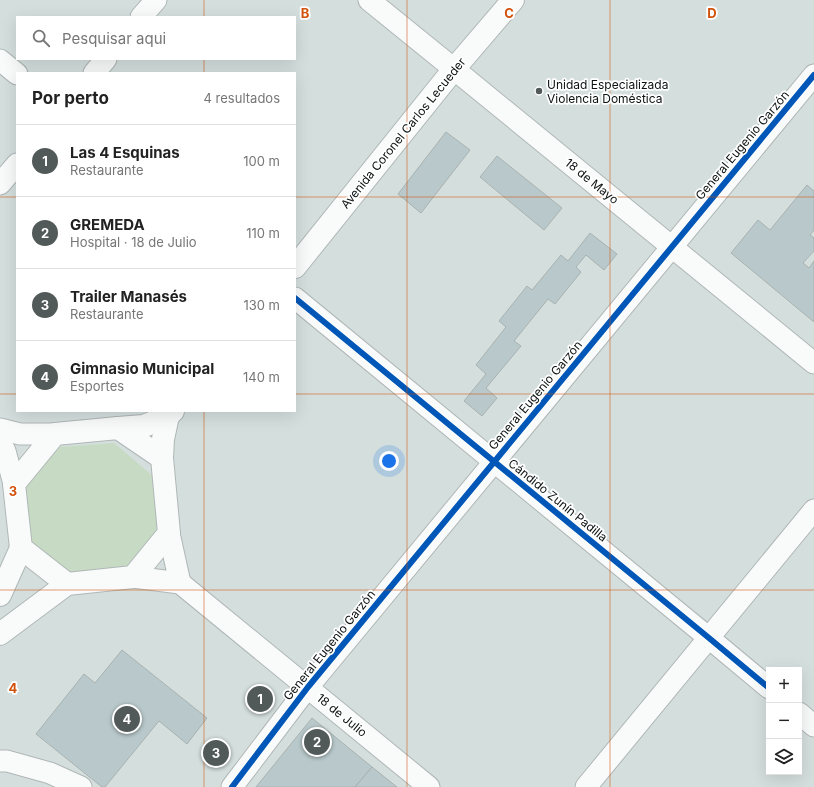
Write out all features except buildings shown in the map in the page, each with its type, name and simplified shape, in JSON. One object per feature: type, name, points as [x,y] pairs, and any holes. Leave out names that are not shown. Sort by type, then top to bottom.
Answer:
[{"type":"main road","name":"Avenida Coronel Carlos Lecueder","points":[[296,266],[454,69],[513,0]]},
{"type":"main road","points":[[0,595],[21,548],[14,484],[55,434],[144,426],[170,413]]},
{"type":"main road","points":[[0,634],[67,584],[133,577],[169,533],[162,458],[163,439],[170,413]]},
{"type":"main road","points":[[118,428],[162,458]]},
{"type":"main road","points":[[21,548],[67,584]]},
{"type":"street","points":[[142,16],[156,0]]},
{"type":"street","name":"18 de Mayo","points":[[369,0],[814,363]]},
{"type":"street","points":[[0,60],[16,73]]},
{"type":"street","points":[[95,72],[105,60]]},
{"type":"street","name":"General Eugenio Garzón","points":[[232,787],[308,687],[814,76]]},
{"type":"street","points":[[0,184],[16,165]]},
{"type":"street","name":"Cándido Zunín Padilla","points":[[296,299],[766,686]]},
{"type":"street","points":[[0,429],[20,434],[55,434]]},
{"type":"street","points":[[0,440],[5,451],[14,484]]},
{"type":"street","points":[[586,787],[814,510]]},
{"type":"street","points":[[133,577],[180,583],[169,533]]},
{"type":"street","name":"18 de Julio","points":[[180,583],[429,787]]},
{"type":"street","points":[[802,716],[814,726]]},
{"type":"street","points":[[0,761],[6,761],[50,774],[81,787]]},
{"type":"green space","points":[[114,443],[154,477],[159,529],[125,571],[70,576],[29,542],[25,488],[60,447]]},
{"type":"cycle path","points":[[232,787],[308,687],[814,75]]},
{"type":"cycle path","points":[[296,299],[766,686]]},
{"type":"place","name":"Unidad Especializada Violencia Doméstica","points":[[539,91]]},
{"type":"place","name":"Las 4 Esquinas","points":[[260,699]]},
{"type":"place","name":"Gimnasio Municipal","points":[[127,719]]},
{"type":"place","name":"GREMEDA","points":[[317,742]]},
{"type":"place","name":"Trailer Manasés","points":[[216,753]]}]
